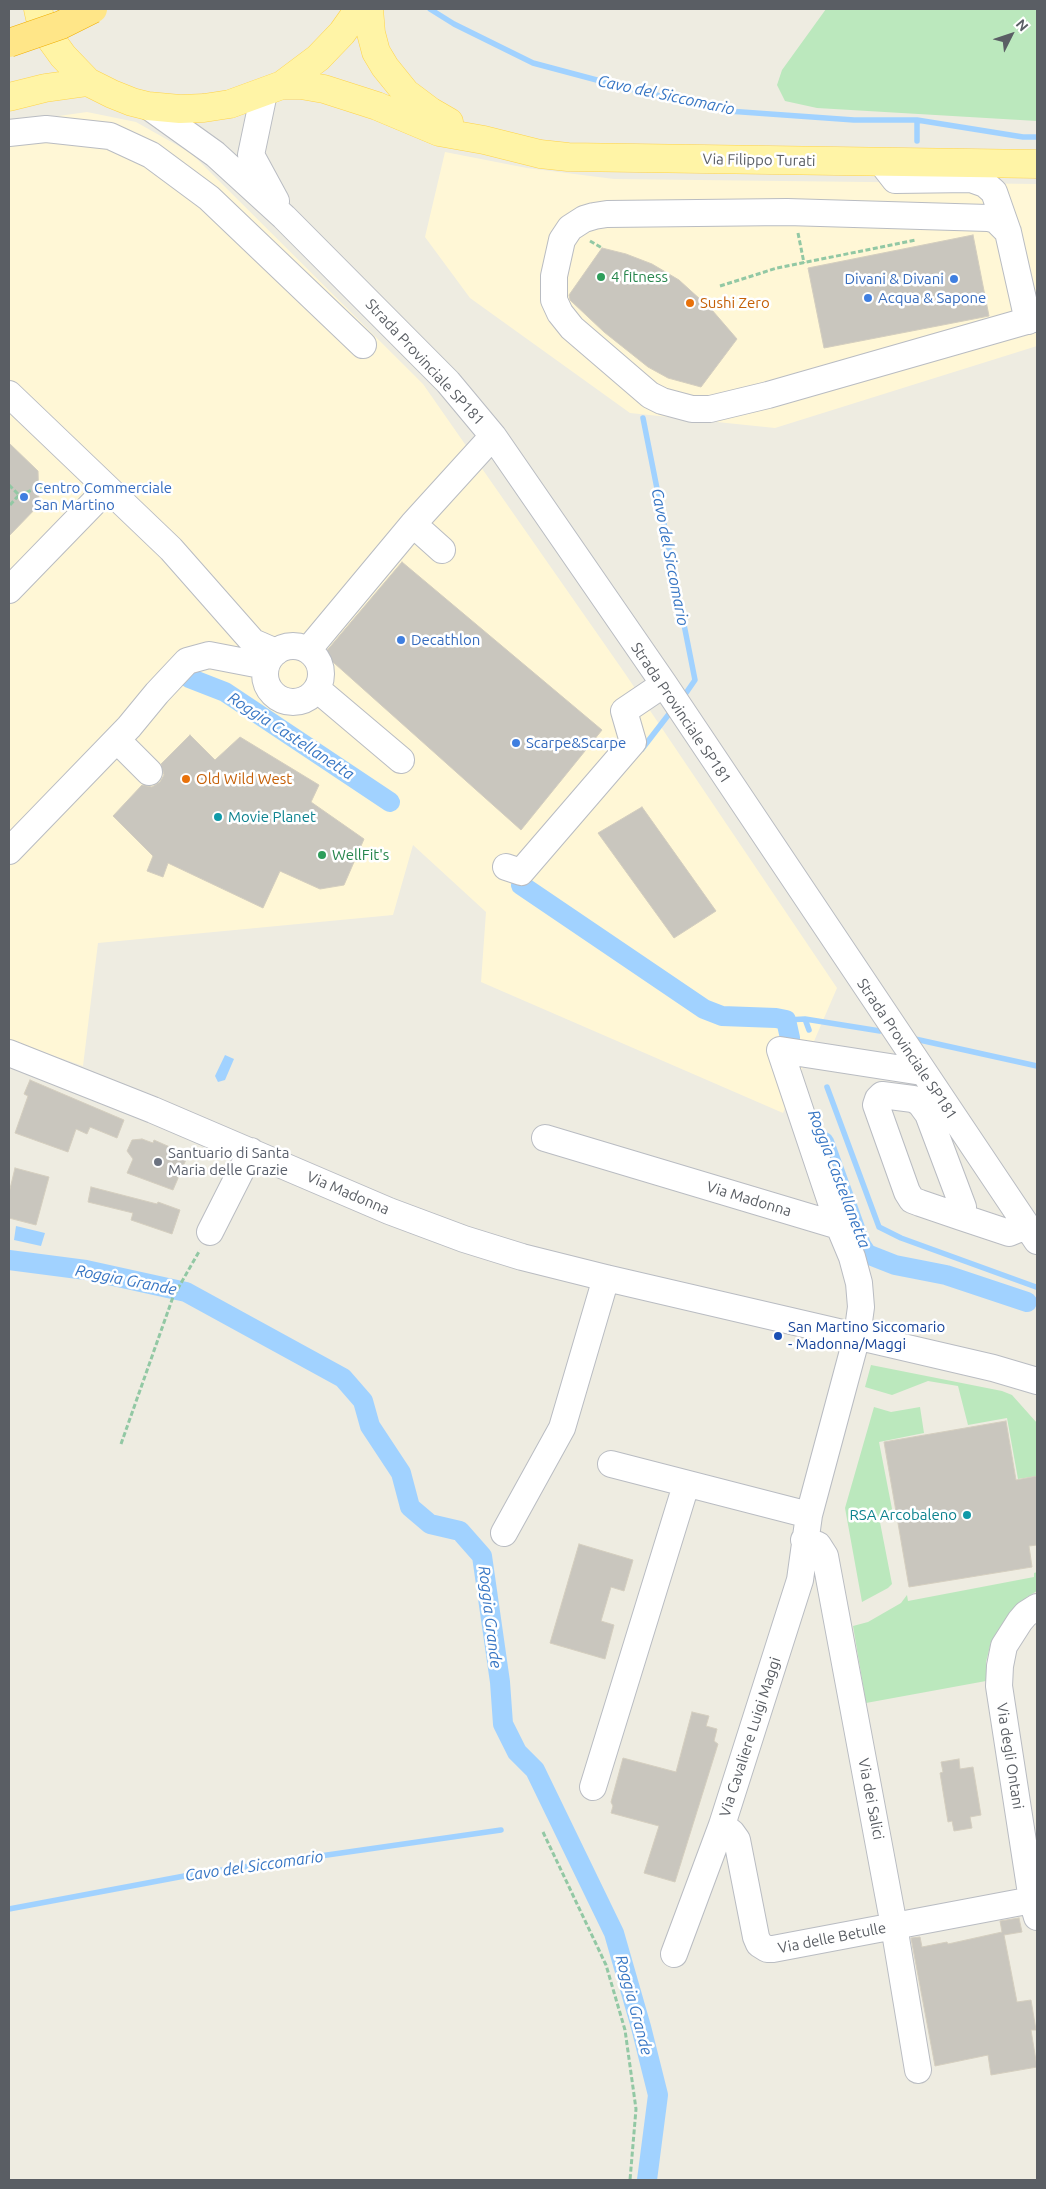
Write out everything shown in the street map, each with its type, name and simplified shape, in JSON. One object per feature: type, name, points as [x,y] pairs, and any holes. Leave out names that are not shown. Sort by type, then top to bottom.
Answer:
[{"type":"highway","points":[[9,29],[59,9]]},
{"type":"highway","points":[[9,43],[61,25],[93,9]]},
{"type":"main road","points":[[38,9],[40,18],[50,38],[63,56],[88,82],[112,94],[148,106],[204,108],[230,104],[273,89],[318,58],[342,33],[359,9]]},
{"type":"main road","name":"Via Filippo Turati","points":[[369,9],[376,52],[406,94],[430,111],[484,140]]},
{"type":"main road","points":[[9,97],[44,88],[88,82]]},
{"type":"main road","name":"Via Filippo Turati","points":[[273,89],[301,85],[324,89],[377,106],[439,132],[484,140],[517,149],[568,157],[1037,164]]},
{"type":"street","name":"Strada Provinciale SP181","points":[[273,89],[251,155],[284,217]]},
{"type":"street","name":"Strada Provinciale SP181","points":[[148,106],[215,154],[284,217],[448,382],[493,436],[664,684],[1032,1234]]},
{"type":"street","points":[[9,133],[46,129],[110,136],[151,155],[209,198],[363,345]]},
{"type":"street","points":[[881,162],[895,180],[971,179],[985,184],[994,192],[1008,232],[1033,319],[768,395],[710,409],[678,406],[650,395],[572,328],[560,313],[554,300],[554,276],[564,235],[584,219],[594,216],[624,214],[798,213],[988,218],[996,220],[1008,232]]},
{"type":"street","points":[[9,394],[171,549],[253,642],[271,659]]},
{"type":"street","points":[[9,419],[41,425]]},
{"type":"street","points":[[308,650],[413,524],[493,436]]},
{"type":"street","points":[[9,590],[98,480]]},
{"type":"street","points":[[413,524],[442,550]]},
{"type":"street","points":[[9,851],[117,740],[177,670],[187,662],[209,655],[271,659],[292,646],[308,650],[320,664],[320,681],[317,690],[303,700],[286,700],[271,691],[267,683],[271,659]]},
{"type":"street","points":[[506,867],[521,872],[633,742],[624,711],[664,684]]},
{"type":"street","points":[[317,690],[401,760]]},
{"type":"street","points":[[117,740],[149,772]]},
{"type":"street","points":[[857,1336],[861,1307],[852,1257],[839,1226],[780,1050],[922,1072]]},
{"type":"street","name":"Via Madonna","points":[[10,1060],[251,1151],[437,1230],[522,1257],[993,1368],[1037,1381]]},
{"type":"street","name":"Via Madonna","points":[[545,1138],[839,1226]]},
{"type":"street","points":[[210,1232],[251,1151]]},
{"type":"street","points":[[961,1217],[1009,1233],[1032,1234]]},
{"type":"street","points":[[504,1533],[562,1428],[606,1278]]},
{"type":"street","name":"Via Cavaliere Luigi Maggi","points":[[674,1954],[722,1825],[800,1580],[804,1540],[809,1515],[857,1336]]},
{"type":"street","name":"Via Madonna","points":[[993,1368],[1020,1370],[1037,1364]]},
{"type":"street","points":[[611,1464],[686,1485],[809,1515]]},
{"type":"street","points":[[593,1787],[686,1485]]},
{"type":"street","name":"Via dei Salici","points":[[804,1540],[818,1545],[825,1556],[894,1926],[918,2070]]},
{"type":"street","name":"Via degli Ontani","points":[[1034,1909],[999,1676],[1004,1646],[1020,1621],[1026,1614],[1037,1607]]},
{"type":"street","name":"Via delle Betulle","points":[[722,1825],[737,1840],[756,1937],[763,1948],[773,1949],[894,1926],[1034,1909]]},
{"type":"path","points":[[798,213],[797,229],[804,263]]},
{"type":"path","points":[[720,286],[777,268],[925,238]]},
{"type":"path","points":[[9,506],[19,495],[38,488],[73,489],[98,480]]},
{"type":"path","points":[[9,485],[19,495]]},
{"type":"path","points":[[122,1444],[173,1297],[182,1278],[210,1232]]},
{"type":"path","points":[[543,1832],[606,1965],[625,2030],[636,2109],[630,2180]]},
{"type":"shaded area","points":[[87,112],[136,122],[191,153],[423,384],[624,672],[837,988],[783,1113],[481,982],[486,912],[413,845],[393,915],[98,943],[83,1066],[9,1040],[9,123]]},
{"type":"shaded area","points":[[445,152],[527,168],[614,179],[1037,184],[1037,346],[775,428],[630,413],[470,298],[425,237]]},
{"type":"green space","points":[[826,9],[1037,9],[1037,121],[817,108],[785,101],[777,85],[782,70]]},
{"type":"green space","points":[[871,1365],[1002,1391],[1012,1395],[1037,1423],[1037,1476],[1018,1479],[1007,1418],[968,1425],[958,1386],[928,1381],[892,1395],[865,1387]]},
{"type":"green space","points":[[874,1407],[891,1412],[920,1407],[924,1433],[879,1442],[893,1514],[879,1517],[892,1584],[862,1602],[845,1508]]},
{"type":"green space","points":[[1037,1572],[1037,1591],[1010,1612],[991,1642],[986,1662],[986,1681],[866,1703],[853,1626],[868,1622],[901,1603],[907,1595],[908,1601],[1034,1577],[1034,1573]]},
{"type":"water","points":[[225,1055],[234,1059],[225,1080],[218,1082],[215,1076]]},
{"type":"water","points":[[16,1226],[45,1233],[41,1246],[14,1240]]},
{"type":"building","points":[[973,235],[989,316],[824,348],[808,268]]},
{"type":"building","points":[[602,248],[626,254],[652,264],[679,280],[712,310],[737,339],[701,387],[668,378],[648,367],[604,332],[570,300],[569,295]]},
{"type":"building","name":"Centro Commerciale San Martino","points":[[9,443],[38,471],[39,505],[9,536]]},
{"type":"building","points":[[402,562],[602,730],[521,830],[324,654]]},
{"type":"building","points":[[190,735],[215,760],[240,737],[319,785],[311,802],[364,839],[344,885],[320,889],[280,871],[263,908],[168,863],[163,877],[147,871],[153,856],[113,816],[142,785],[152,787],[160,782],[164,775],[161,764]]},
{"type":"building","points":[[642,807],[716,911],[674,938],[598,833]]},
{"type":"building","points":[[30,1080],[124,1120],[117,1138],[90,1127],[87,1134],[76,1129],[68,1152],[15,1133],[28,1096],[24,1094]]},
{"type":"building","name":"Santuario di Santa Maria delle Grazie","points":[[142,1139],[153,1143],[154,1140],[188,1155],[173,1190],[127,1173],[133,1159],[127,1151],[132,1140]]},
{"type":"building","points":[[15,1168],[49,1177],[36,1225],[9,1218],[9,1193]]},
{"type":"building","points":[[91,1187],[157,1204],[158,1202],[180,1210],[172,1234],[131,1220],[133,1213],[88,1202]]},
{"type":"building","name":"RSA Arcobaleno","points":[[1006,1421],[1016,1480],[1037,1476],[1037,1545],[1029,1546],[1032,1567],[909,1587],[884,1442]]},
{"type":"building","points":[[579,1544],[633,1560],[624,1591],[611,1587],[601,1621],[614,1625],[605,1659],[550,1643]]},
{"type":"building","points":[[692,1712],[709,1716],[706,1726],[717,1729],[714,1741],[718,1744],[675,1882],[644,1873],[659,1826],[611,1813],[613,1806],[611,1802],[623,1758],[676,1772]]},
{"type":"building","points":[[959,1759],[960,1769],[973,1767],[981,1815],[970,1817],[972,1828],[954,1831],[952,1821],[948,1822],[940,1773],[943,1772],[941,1762]]},
{"type":"building","points":[[1019,1918],[1022,1932],[1004,1935],[1017,2002],[1031,2000],[1036,2030],[1031,2030],[1037,2067],[991,2075],[988,2055],[935,2066],[911,1938],[920,1937],[922,1947],[947,1942],[948,1944],[1002,1932],[1000,1921]]},
{"type":"waterway","name":"Cavo del Siccomario","points":[[430,9],[454,24],[533,63],[638,91],[728,111],[854,120],[917,120],[1023,137],[1037,137]]},
{"type":"waterway","name":"Cavo del Siccomario","points":[[917,120],[917,141]]},
{"type":"waterway","name":"Cavo del Siccomario","points":[[643,418],[695,680],[686,693]]},
{"type":"waterway","name":"Roggia Castellanetta","points":[[189,678],[225,692],[390,802]]},
{"type":"waterway","name":"Cavo del Siccomario","points":[[642,749],[669,714]]},
{"type":"waterway","name":"Roggia Castellanetta","points":[[521,885],[704,1009],[722,1016],[786,1020],[790,1038]]},
{"type":"waterway","name":"Cavo del Siccomario","points":[[805,1019],[809,1030]]},
{"type":"waterway","name":"Cavo del Siccomario","points":[[786,1020],[805,1019],[880,1031]]},
{"type":"waterway","name":"Cavo del Siccomario","points":[[915,1039],[1037,1066]]},
{"type":"waterway","name":"Cavo del Siccomario","points":[[827,1087],[879,1227],[901,1238],[1036,1287]]},
{"type":"waterway","name":"Roggia Castellanetta","points":[[824,1142],[861,1245],[867,1254],[895,1265],[946,1275],[1027,1302]]},
{"type":"waterway","name":"Roggia Grande","points":[[9,1260],[86,1270],[186,1292],[343,1378],[363,1401],[370,1426],[401,1473],[410,1507],[430,1524],[460,1531],[482,1556],[500,1682],[503,1724],[517,1752],[535,1770],[614,1933],[641,2027],[658,2095],[647,2180]]},
{"type":"waterway","name":"Cavo del Siccomario","points":[[9,1909],[195,1874],[501,1830]]},
{"type":"place","name":"4 fitness","points":[[601,277]]},
{"type":"place","name":"Divani & Divani","points":[[954,279]]},
{"type":"place","name":"Acqua & Sapone","points":[[868,298]]},
{"type":"place","name":"Sushi Zero","points":[[690,303]]},
{"type":"place","name":"Centro Commerciale San Martino","points":[[24,497]]},
{"type":"place","name":"Decathlon","points":[[401,640]]},
{"type":"place","name":"Scarpe&Scarpe","points":[[516,743]]},
{"type":"place","name":"Old Wild West","points":[[186,779]]},
{"type":"place","name":"Movie Planet","points":[[218,817]]},
{"type":"place","name":"WellFit's","points":[[322,855]]},
{"type":"place","name":"Santuario di Santa Maria delle Grazie","points":[[158,1162]]},
{"type":"place","name":"San Martino Siccomario - Madonna/Maggi","points":[[778,1336]]},
{"type":"place","name":"RSA Arcobaleno","points":[[967,1515]]}]
